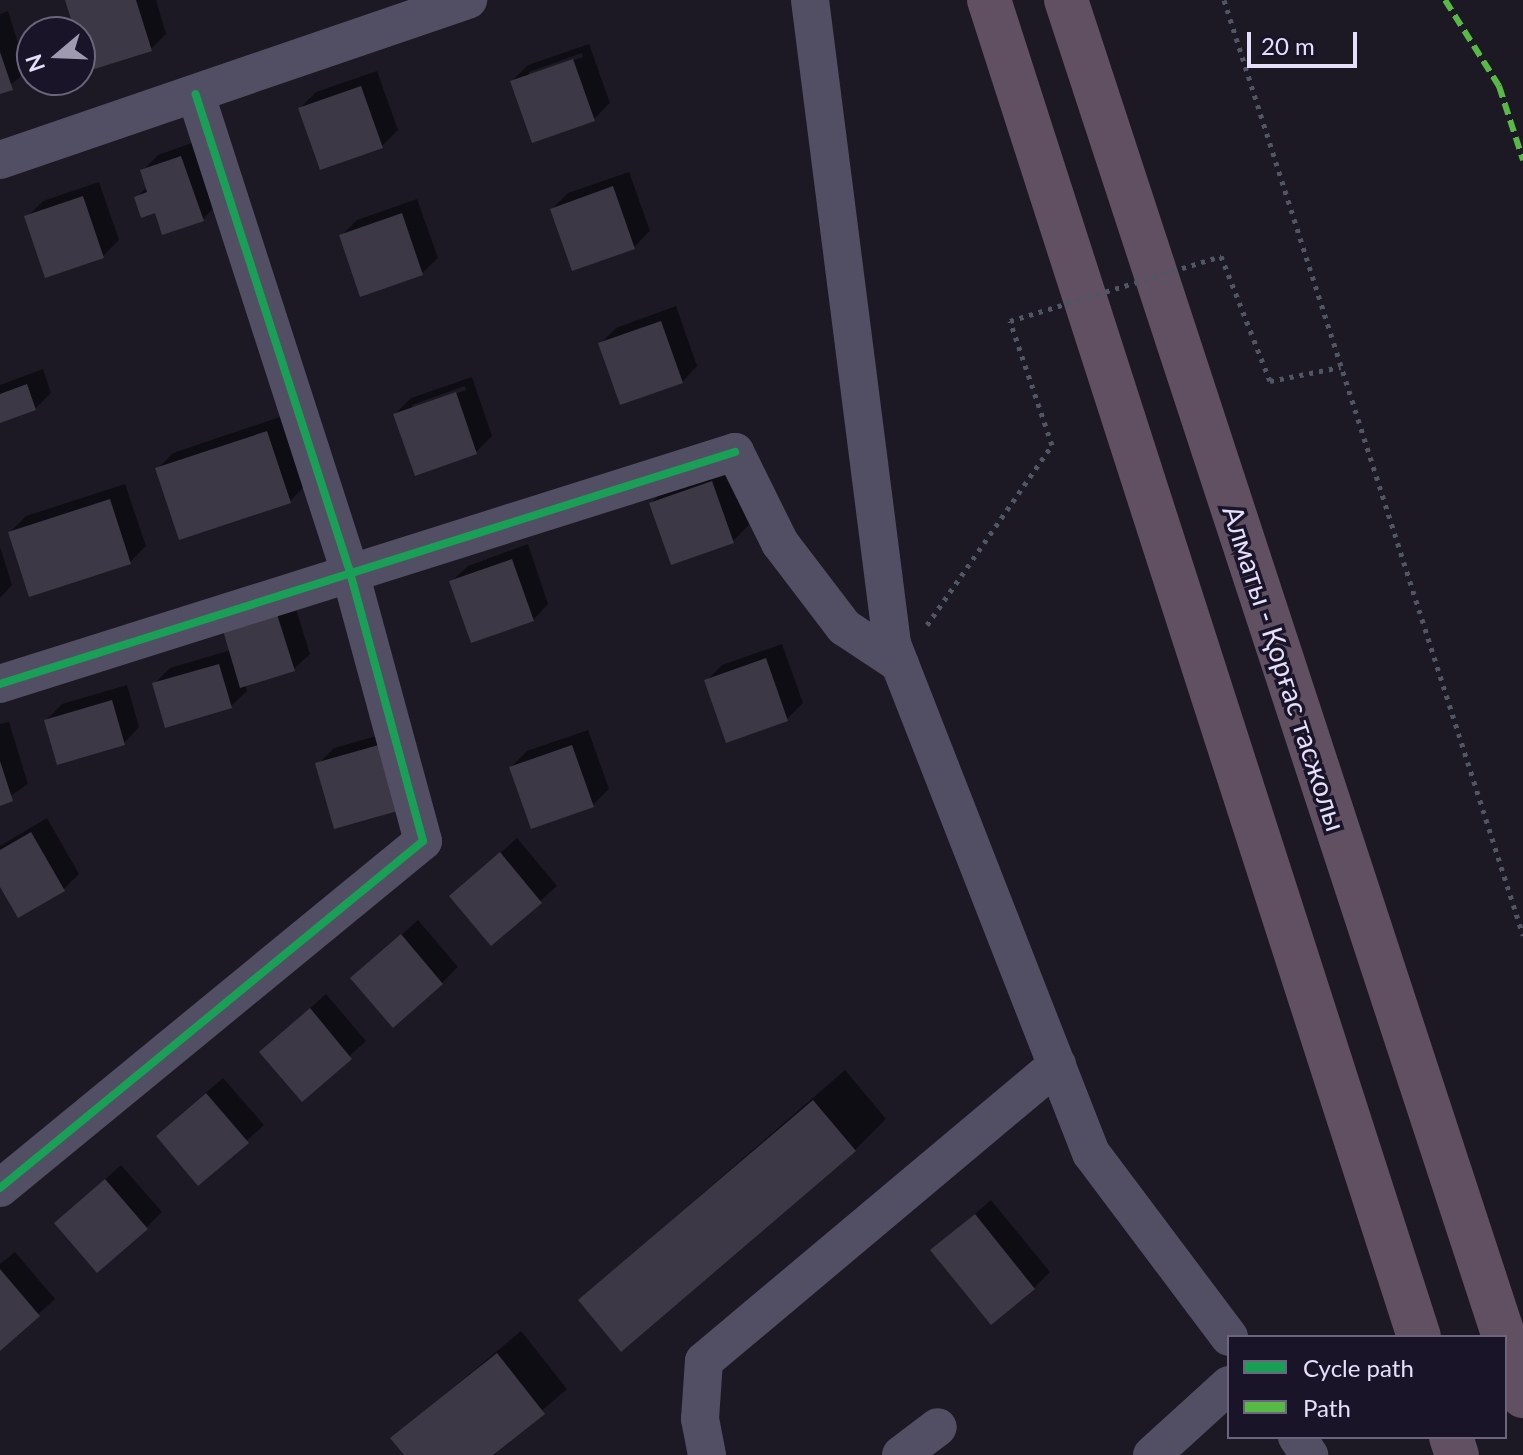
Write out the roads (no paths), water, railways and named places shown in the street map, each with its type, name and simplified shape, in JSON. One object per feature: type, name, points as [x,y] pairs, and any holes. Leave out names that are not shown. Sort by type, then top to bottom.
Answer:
[{"type":"highway","points":[[989,0],[1418,1335]]},
{"type":"highway","name":"Алматы - Қорғас тасжолы","points":[[1066,0],[1503,1335]]},
{"type":"highway","points":[[1440,1143],[1484,1199],[1523,1316]]},
{"type":"highway","name":"Алматы - Қорғас тасжолы","points":[[1507,1348],[1523,1396]]},
{"type":"street","points":[[0,160],[468,0]]},
{"type":"street","points":[[810,0],[892,644],[1091,1153],[1228,1335]]},
{"type":"street","points":[[0,1188],[423,841],[349,569],[196,94]]},
{"type":"street","points":[[0,684],[349,569],[735,452],[780,543],[844,627],[900,664]]},
{"type":"street","points":[[707,1455],[700,1419],[704,1361],[1057,1065]]},
{"type":"street","points":[[1152,1455],[1227,1387]]},
{"type":"street","points":[[901,1455],[938,1427]]}]
